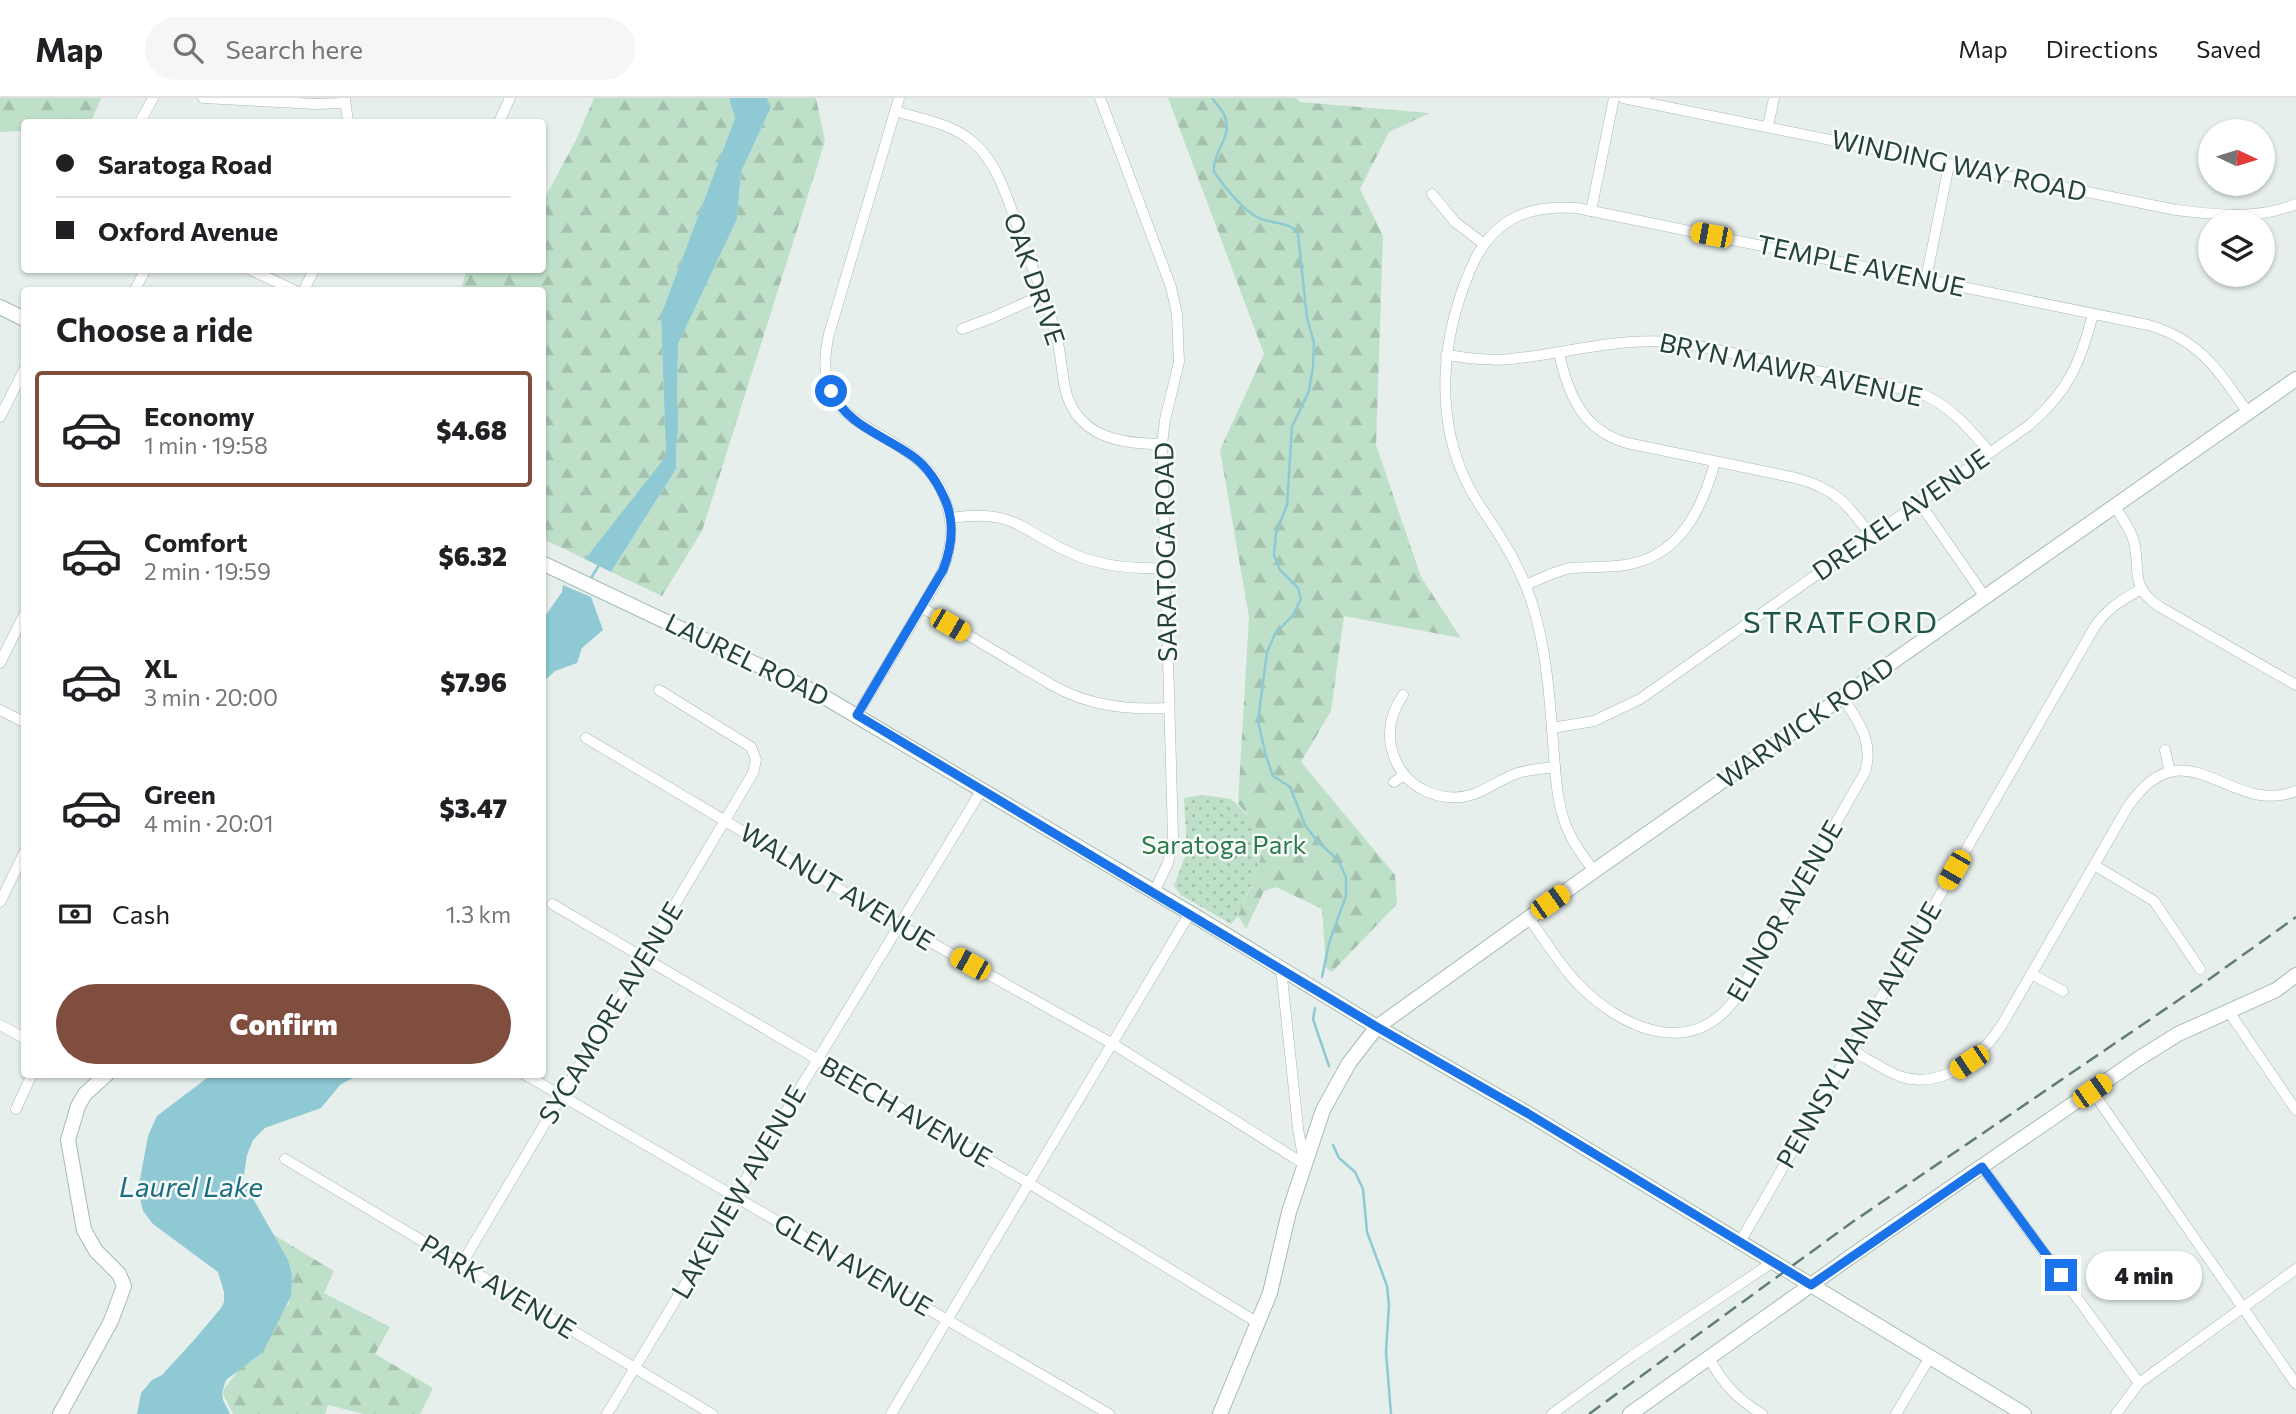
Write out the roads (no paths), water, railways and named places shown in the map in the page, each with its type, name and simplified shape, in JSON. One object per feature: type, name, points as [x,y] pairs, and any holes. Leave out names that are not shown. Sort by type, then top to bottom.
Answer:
[{"type":"street","points":[[142,119],[153,98]]},
{"type":"street","points":[[204,98],[316,104],[345,100],[348,119]]},
{"type":"street","points":[[500,119],[509,98]]},
{"type":"street","points":[[857,715],[946,562],[951,539],[951,518],[941,492],[924,466],[913,456],[848,416],[835,399],[827,374],[829,334],[899,98]]},
{"type":"street","name":"SARATOGA ROAD","points":[[1100,98],[1171,287],[1177,314],[1179,362],[1161,444],[1173,837],[1168,863],[1154,892]]},
{"type":"street","points":[[1591,211],[1614,98]]},
{"type":"street","name":"WINDING WAY ROAD","points":[[1623,98],[2176,210],[2221,216],[2269,212],[2296,204]]},
{"type":"street","points":[[1768,126],[1774,98]]},
{"type":"street","name":"OAK DRIVE","points":[[895,111],[958,132],[984,153],[997,176],[1042,295],[1058,340],[1068,398],[1080,417],[1098,433],[1113,440],[1133,444],[1161,444]]},
{"type":"street","points":[[1926,279],[1949,165]]},
{"type":"street","points":[[1432,194],[1450,217],[1484,244]]},
{"type":"street","name":"TEMPLE AVENUE","points":[[1594,871],[1564,821],[1555,767],[1543,652],[1538,624],[1526,586],[1503,540],[1470,489],[1458,460],[1447,416],[1444,382],[1446,355],[1460,296],[1484,244],[1504,224],[1530,211],[1556,207],[1591,211],[2158,328],[2184,340],[2213,364],[2248,413]]},
{"type":"street","points":[[257,273],[288,287]]},
{"type":"street","points":[[962,329],[1042,295]]},
{"type":"street","points":[[0,307],[21,318]]},
{"type":"street","name":"DREXEL AVENUE","points":[[1552,728],[1594,721],[1640,699],[2028,426],[2056,400],[2074,372],[2093,314]]},
{"type":"street","name":"BRYN MAWR AVENUE","points":[[1446,355],[1496,360],[1631,341],[1671,341],[1906,388],[1929,396],[1947,406],[1990,453]]},
{"type":"street","points":[[1559,353],[1575,404],[1580,413],[1598,430],[1626,443],[1819,485],[1844,500],[1871,536]]},
{"type":"street","points":[[0,417],[21,376]]},
{"type":"street","name":"WARWICK ROAD","points":[[1220,1414],[1270,1293],[1289,1212],[1323,1110],[1358,1051],[1377,1027],[1528,917],[2296,379]]},
{"type":"street","points":[[1526,586],[1567,569],[1628,565],[1666,548],[1682,535],[1693,519],[1715,462]]},
{"type":"street","points":[[1919,502],[1985,597]]},
{"type":"street","points":[[2115,507],[2133,539],[2141,589],[2160,607],[2296,685]]},
{"type":"street","points":[[951,518],[979,515],[1000,517],[1018,522],[1069,552],[1085,558],[1123,567],[1164,568]]},
{"type":"street","name":"LAUREL ROAD","points":[[546,565],[809,689],[857,715],[1377,1027],[1527,1113],[2024,1414]]},
{"type":"street","name":"PENNSYLVANIA AVENUE","points":[[1740,1242],[2094,628],[2115,604],[2141,589]]},
{"type":"street","points":[[921,607],[1074,696],[1126,709],[1169,708]]},
{"type":"street","points":[[0,663],[21,621]]},
{"type":"street","name":"SYCAMORE AVENUE","points":[[461,1265],[753,773],[756,760],[751,747],[659,690]]},
{"type":"street","points":[[1403,695],[1393,710],[1390,730],[1392,753],[1405,775],[1429,792],[1458,798],[1475,794],[1522,772],[1555,767]]},
{"type":"street","name":"ELINOR AVENUE","points":[[1528,917],[1578,984],[1601,1004],[1640,1027],[1659,1033],[1679,1033],[1693,1031],[1715,1021],[1737,998],[1865,772],[1867,739],[1843,698]]},
{"type":"street","points":[[0,710],[21,720]]},
{"type":"street","name":"WALNUT AVENUE","points":[[586,738],[898,925],[1113,1044],[1304,1164]]},
{"type":"street","points":[[2165,750],[2170,772]]},
{"type":"street","points":[[1851,1050],[1907,1078],[1933,1079],[1969,1062],[1988,1045],[2140,790],[2154,779],[2170,772],[2188,771],[2203,773],[2258,796],[2279,796],[2296,790]]},
{"type":"street","points":[[1395,782],[1405,775]]},
{"type":"street","name":"LAKEVIEW AVENUE","points":[[607,1414],[737,1198],[751,1169],[816,1060],[981,790]]},
{"type":"street","points":[[0,902],[21,859]]},
{"type":"street","points":[[2094,865],[2154,901],[2200,969]]},
{"type":"street","name":"BEECH AVENUE","points":[[552,904],[1027,1182],[1258,1323]]},
{"type":"street","points":[[891,1414],[1027,1182],[1190,913]]},
{"type":"street","points":[[1281,968],[1304,1164]]},
{"type":"street","points":[[2031,974],[2063,991]]},
{"type":"street","points":[[1629,1414],[1811,1285],[2178,1034],[2277,990],[2296,975]]},
{"type":"street","points":[[2229,1012],[2296,1110]]},
{"type":"street","points":[[0,1025],[21,1036]]},
{"type":"street","points":[[16,1109],[30,1078]]},
{"type":"street","points":[[61,1414],[111,1321],[124,1286],[119,1273],[96,1251],[84,1230],[68,1140],[78,1106],[85,1094],[103,1078]]},
{"type":"street","name":"GLEN AVENUE","points":[[531,1078],[1110,1414]]},
{"type":"street","points":[[2092,1091],[2296,1384]]},
{"type":"street","name":"PARK AVENUE","points":[[285,1159],[712,1414]]},
{"type":"street","points":[[1982,1167],[2139,1383]]},
{"type":"street","points":[[1552,1414],[1632,1356],[1773,1262]]},
{"type":"street","points":[[2116,1414],[2139,1383],[2296,1269]]},
{"type":"street","points":[[1896,1414],[1930,1357]]},
{"type":"street","points":[[1709,1359],[1723,1382],[1740,1400],[1762,1414]]},
{"type":"water","points":[[729,98],[767,98],[771,107],[741,172],[737,219],[678,344],[676,469],[611,572],[585,559],[666,456],[661,315],[735,118]]},
{"type":"water","points":[[563,585],[591,597],[603,630],[582,648],[577,663],[555,671],[546,679],[546,615],[562,592]]},
{"type":"water","name":"Laurel Lake","points":[[207,1078],[353,1078],[340,1085],[321,1108],[265,1128],[253,1140],[247,1155],[243,1181],[288,1260],[292,1275],[291,1296],[263,1352],[226,1380],[222,1392],[230,1414],[137,1414],[141,1393],[152,1380],[162,1375],[195,1339],[224,1302],[218,1272],[153,1224],[143,1211],[138,1190],[148,1136],[157,1116]]},
{"type":"waterway","points":[[1212,98],[1223,112],[1227,124],[1214,172],[1245,209],[1262,219],[1290,227],[1298,234],[1307,318],[1314,343],[1309,391],[1292,427],[1287,505],[1276,533],[1274,555],[1280,570],[1298,588],[1301,599],[1293,615],[1275,634],[1267,652],[1258,721],[1273,776],[1290,787],[1305,825],[1317,841],[1338,860],[1346,877],[1346,896],[1329,943],[1322,977]]},
{"type":"waterway","points":[[676,441],[677,409]]},
{"type":"waterway","points":[[590,580],[599,565]]},
{"type":"waterway","points":[[1315,1008],[1313,1019],[1329,1066]]},
{"type":"waterway","points":[[1333,1145],[1339,1158],[1355,1172],[1363,1189],[1367,1232],[1387,1286],[1389,1305],[1386,1352],[1391,1414]]},
{"type":"railway","points":[[1589,1414],[1851,1223],[2296,917]]},
{"type":"district","name":"STRATFORD","points":[[1841,623]]},
{"type":"park label","name":"Saratoga Park","points":[[1224,845]]}]
